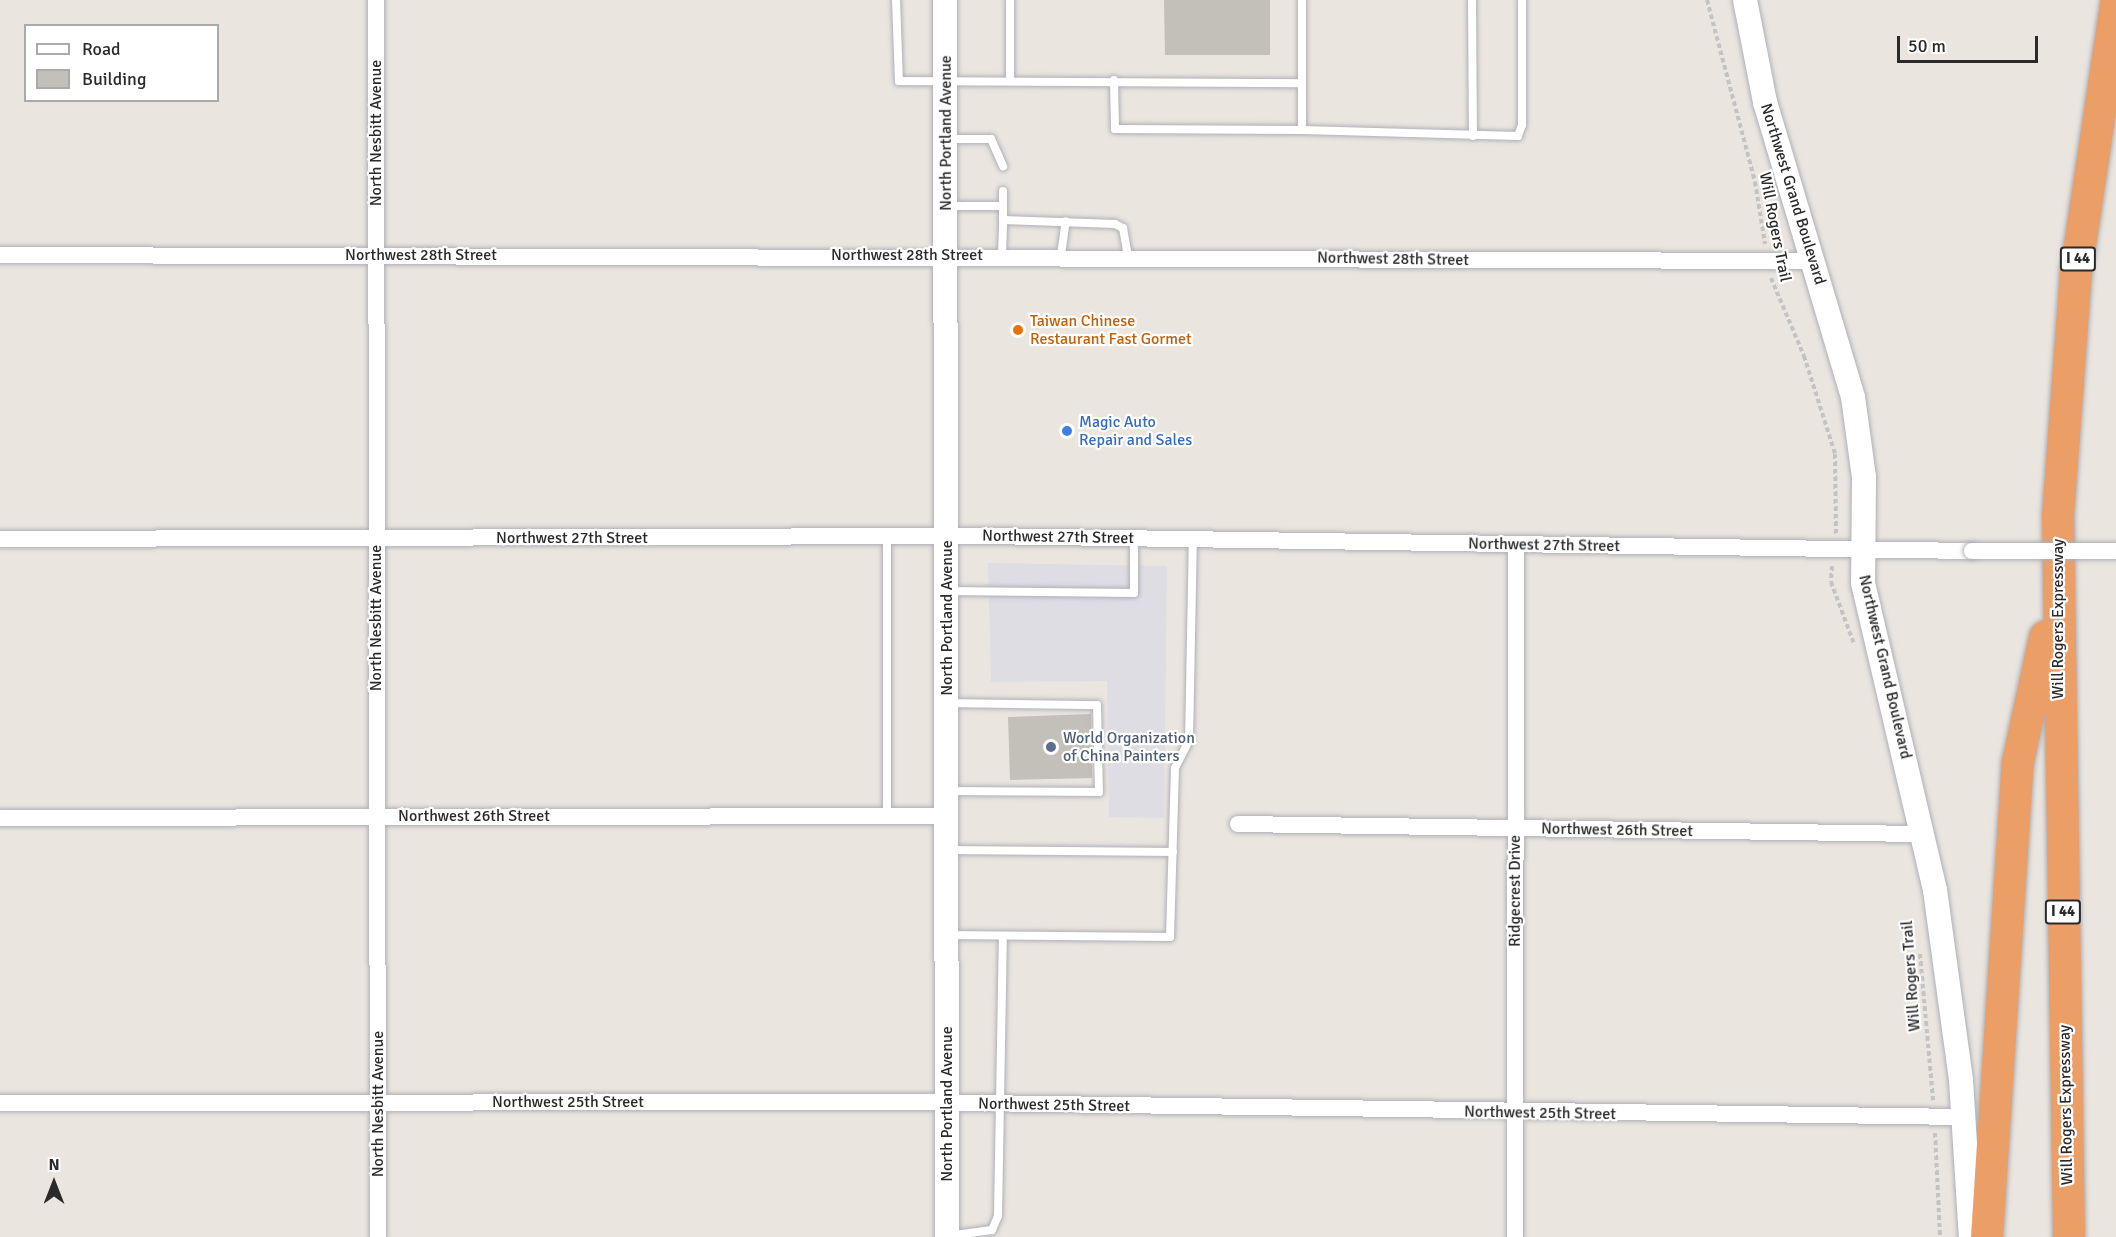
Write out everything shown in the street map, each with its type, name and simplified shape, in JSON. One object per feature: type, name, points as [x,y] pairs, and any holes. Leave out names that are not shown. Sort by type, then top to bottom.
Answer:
[{"type":"highway","name":"Will Rogers Expressway","points":[[2069,1237],[2056,587],[2076,272],[2116,4]]},
{"type":"highway","points":[[1987,1237],[2018,762],[2056,587]]},
{"type":"street","name":"North Nesbitt Avenue","points":[[376,0],[378,1237]]},
{"type":"street","name":"North Portland Avenue","points":[[945,0],[947,1236]]},
{"type":"street","name":"Northwest Grand Boulevard","points":[[1745,0],[1765,102],[1853,397],[1864,477],[1861,551],[1863,584],[1924,834],[1950,983],[1964,1117],[1971,1237]]},
{"type":"street","name":"Northwest 28th Street","points":[[0,255],[946,254],[1768,263],[1814,261]]},
{"type":"street","name":"Northwest 27th Street","points":[[0,539],[1134,538],[1861,551],[2116,551]]},
{"type":"street","name":"Ridgecrest Drive","points":[[1515,1237],[1516,544]]},
{"type":"street","name":"Northwest 26th Street","points":[[0,818],[947,816]]},
{"type":"street","name":"Northwest 26th Street","points":[[1238,824],[1924,834]]},
{"type":"street","name":"Northwest 25th Street","points":[[0,1103],[947,1103],[1964,1117]]},
{"type":"lane","points":[[896,0],[899,81],[945,79],[1302,83]]},
{"type":"lane","points":[[1010,0],[1010,80]]},
{"type":"lane","points":[[1302,0],[1302,130]]},
{"type":"lane","points":[[1472,0],[1473,136]]},
{"type":"lane","points":[[1114,81],[1115,129],[1302,130],[1518,136],[1522,125],[1522,0]]},
{"type":"lane","points":[[946,139],[991,139],[1003,166]]},
{"type":"lane","points":[[1002,255],[1003,191]]},
{"type":"lane","points":[[946,206],[1003,206]]},
{"type":"lane","points":[[1003,220],[1115,224],[1123,228],[1128,256]]},
{"type":"lane","points":[[1061,255],[1066,221]]},
{"type":"lane","points":[[887,538],[887,816]]},
{"type":"lane","points":[[947,591],[1134,593],[1134,538]]},
{"type":"lane","points":[[947,935],[1170,937],[1175,768],[1189,741],[1193,539]]},
{"type":"lane","points":[[947,703],[1097,705],[1099,792],[947,791]]},
{"type":"lane","points":[[947,850],[1173,852]]},
{"type":"lane","points":[[947,1236],[992,1230],[998,1216],[1003,936]]},
{"type":"path","name":"Will Rogers Trail","points":[[1707,0],[1755,182],[1768,263],[1835,454],[1836,525]]},
{"type":"path","name":"Will Rogers Trail","points":[[1920,949],[1933,1095]]},
{"type":"path","points":[[1935,1142],[1940,1237]]},
{"type":"shaded area","points":[[988,563],[1167,566],[1164,818],[1109,817],[1107,681],[991,682]]},
{"type":"building","points":[[1164,0],[1270,0],[1270,55],[1165,55]]},
{"type":"building","name":"World Organization of China Painters","points":[[1091,714],[1092,778],[1010,780],[1008,717]]},
{"type":"place","name":"Taiwan Chinese Restaurant Fast Gormet","points":[[1018,330]]},
{"type":"place","name":"Magic Auto Repair and Sales","points":[[1067,431]]},
{"type":"place","name":"World Organization of China Painters","points":[[1051,747]]}]
